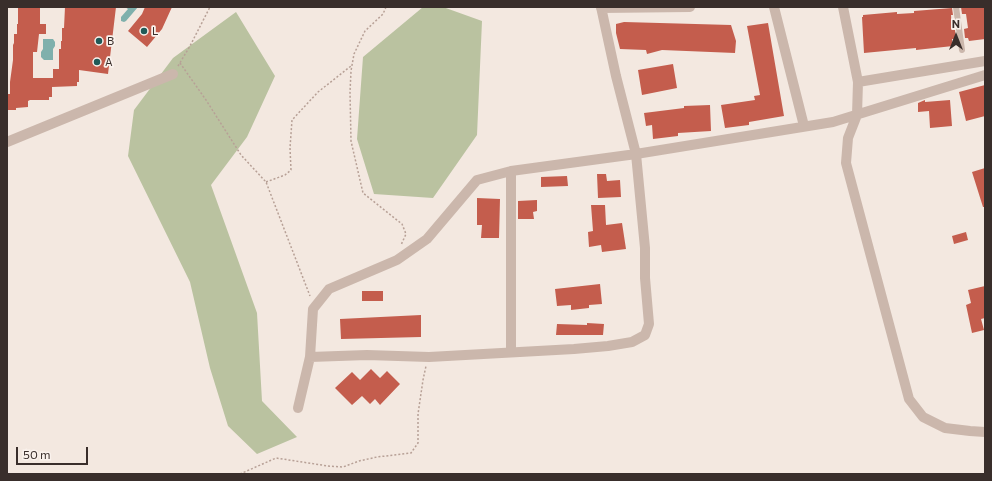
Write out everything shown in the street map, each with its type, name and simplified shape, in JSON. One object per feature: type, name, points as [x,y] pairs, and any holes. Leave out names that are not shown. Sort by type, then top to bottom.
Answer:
[{"type":"street","points":[[310,357],[367,355],[429,357],[511,351],[574,349],[632,342],[645,335],[649,324],[645,278],[645,248],[636,154],[616,76],[601,8],[690,7]]},
{"type":"street","points":[[774,7],[804,126]]},
{"type":"street","points":[[843,7],[858,82],[856,115],[848,138],[846,163],[909,399],[923,417],[945,428],[985,432]]},
{"type":"street","points":[[858,82],[985,61]]},
{"type":"street","points":[[7,142],[173,74]]},
{"type":"street","points":[[298,408],[310,357],[313,308],[329,288],[397,260],[427,239],[477,180],[511,171],[636,154],[833,122],[985,75]]},
{"type":"street","points":[[511,171],[511,351]]},
{"type":"lane","points":[[956,7],[962,50]]},
{"type":"path","points":[[173,74],[210,7]]},
{"type":"path","points":[[386,7],[383,14],[365,31],[354,54],[350,92],[351,141],[363,193],[402,224],[406,234],[401,245]]},
{"type":"path","points":[[180,62],[241,155],[266,182],[309,291],[313,308]]},
{"type":"path","points":[[266,182],[285,175],[291,170],[290,148],[292,120],[318,92],[352,66]]},
{"type":"path","points":[[240,474],[276,458],[343,467],[359,461],[377,457],[411,453],[418,443],[418,414],[423,380],[429,357]]},
{"type":"green space","points":[[423,7],[443,7],[482,21],[477,135],[433,198],[374,194],[357,139],[363,57]]},
{"type":"green space","points":[[236,12],[275,76],[247,137],[211,185],[257,313],[262,401],[297,437],[257,454],[228,426],[210,368],[190,282],[128,156],[134,110],[173,58]]},
{"type":"water","points":[[125,7],[138,7],[124,22],[121,21],[121,17],[128,9]]},
{"type":"water","points":[[43,39],[53,39],[55,42],[53,49],[53,60],[44,60],[41,57]]},
{"type":"building","points":[[18,7],[40,7],[40,24],[46,24],[46,34],[39,34],[37,52],[33,52],[33,78],[53,78],[53,69],[59,69],[59,49],[61,49],[62,28],[64,28],[65,7],[116,7],[108,74],[79,70],[79,82],[77,82],[77,86],[52,87],[52,97],[49,97],[49,100],[30,100],[28,101],[28,107],[8,110],[8,94],[10,94],[14,34],[17,34],[18,24]]},
{"type":"building","points":[[145,7],[172,7],[162,29],[147,47],[128,31],[142,14]]},
{"type":"building","points":[[961,7],[985,7],[985,39],[969,41],[968,38],[965,38],[964,29],[968,28],[966,14],[962,14]]},
{"type":"building","points":[[952,8],[952,30],[955,30],[956,39],[952,39],[953,46],[864,53],[863,15],[897,12],[897,14],[914,13],[914,11]]},
{"type":"building","points":[[624,22],[731,25],[736,41],[735,53],[662,50],[647,54],[646,50],[620,49],[616,33],[616,24]]},
{"type":"building","points":[[768,23],[784,116],[749,122],[749,125],[725,128],[721,105],[755,100],[754,96],[760,95],[747,26]]},
{"type":"building","points":[[673,64],[677,88],[642,95],[638,70]]},
{"type":"building","points":[[985,85],[985,116],[966,121],[959,92]]},
{"type":"building","points":[[925,100],[925,102],[950,100],[952,126],[930,128],[929,111],[918,112],[918,103]]},
{"type":"building","points":[[710,105],[711,131],[678,133],[678,136],[653,139],[652,125],[646,126],[644,113],[684,108],[684,106]]},
{"type":"building","points":[[985,168],[985,207],[983,207],[972,172]]},
{"type":"building","points":[[597,174],[606,174],[607,181],[620,180],[621,197],[598,198]]},
{"type":"building","points":[[567,176],[568,186],[541,187],[541,177]]},
{"type":"building","points":[[477,198],[500,199],[499,238],[481,238],[482,225],[477,225]]},
{"type":"building","points":[[537,200],[537,211],[533,212],[534,219],[518,219],[518,201]]},
{"type":"building","points":[[591,205],[605,205],[606,225],[622,223],[626,249],[602,252],[601,245],[589,247],[588,232],[593,231]]},
{"type":"building","points":[[966,232],[968,240],[954,244],[952,236]]},
{"type":"building","points":[[600,284],[602,304],[589,305],[589,308],[571,310],[571,305],[557,306],[555,289]]},
{"type":"building","points":[[985,286],[985,318],[981,319],[984,330],[972,333],[966,305],[971,303],[968,290]]},
{"type":"building","points":[[362,291],[383,291],[383,301],[362,301]]},
{"type":"building","points":[[421,315],[421,337],[341,339],[340,319]]},
{"type":"building","points":[[587,323],[604,324],[603,335],[556,335],[557,324],[587,325]]},
{"type":"building","points":[[371,369],[380,378],[387,371],[400,384],[380,405],[375,399],[370,404],[362,396],[352,405],[335,388],[352,372],[360,380]]},
{"type":"place","name":"L","points":[[144,31]]},
{"type":"place","name":"B","points":[[99,41]]},
{"type":"place","name":"A","points":[[97,62]]}]
